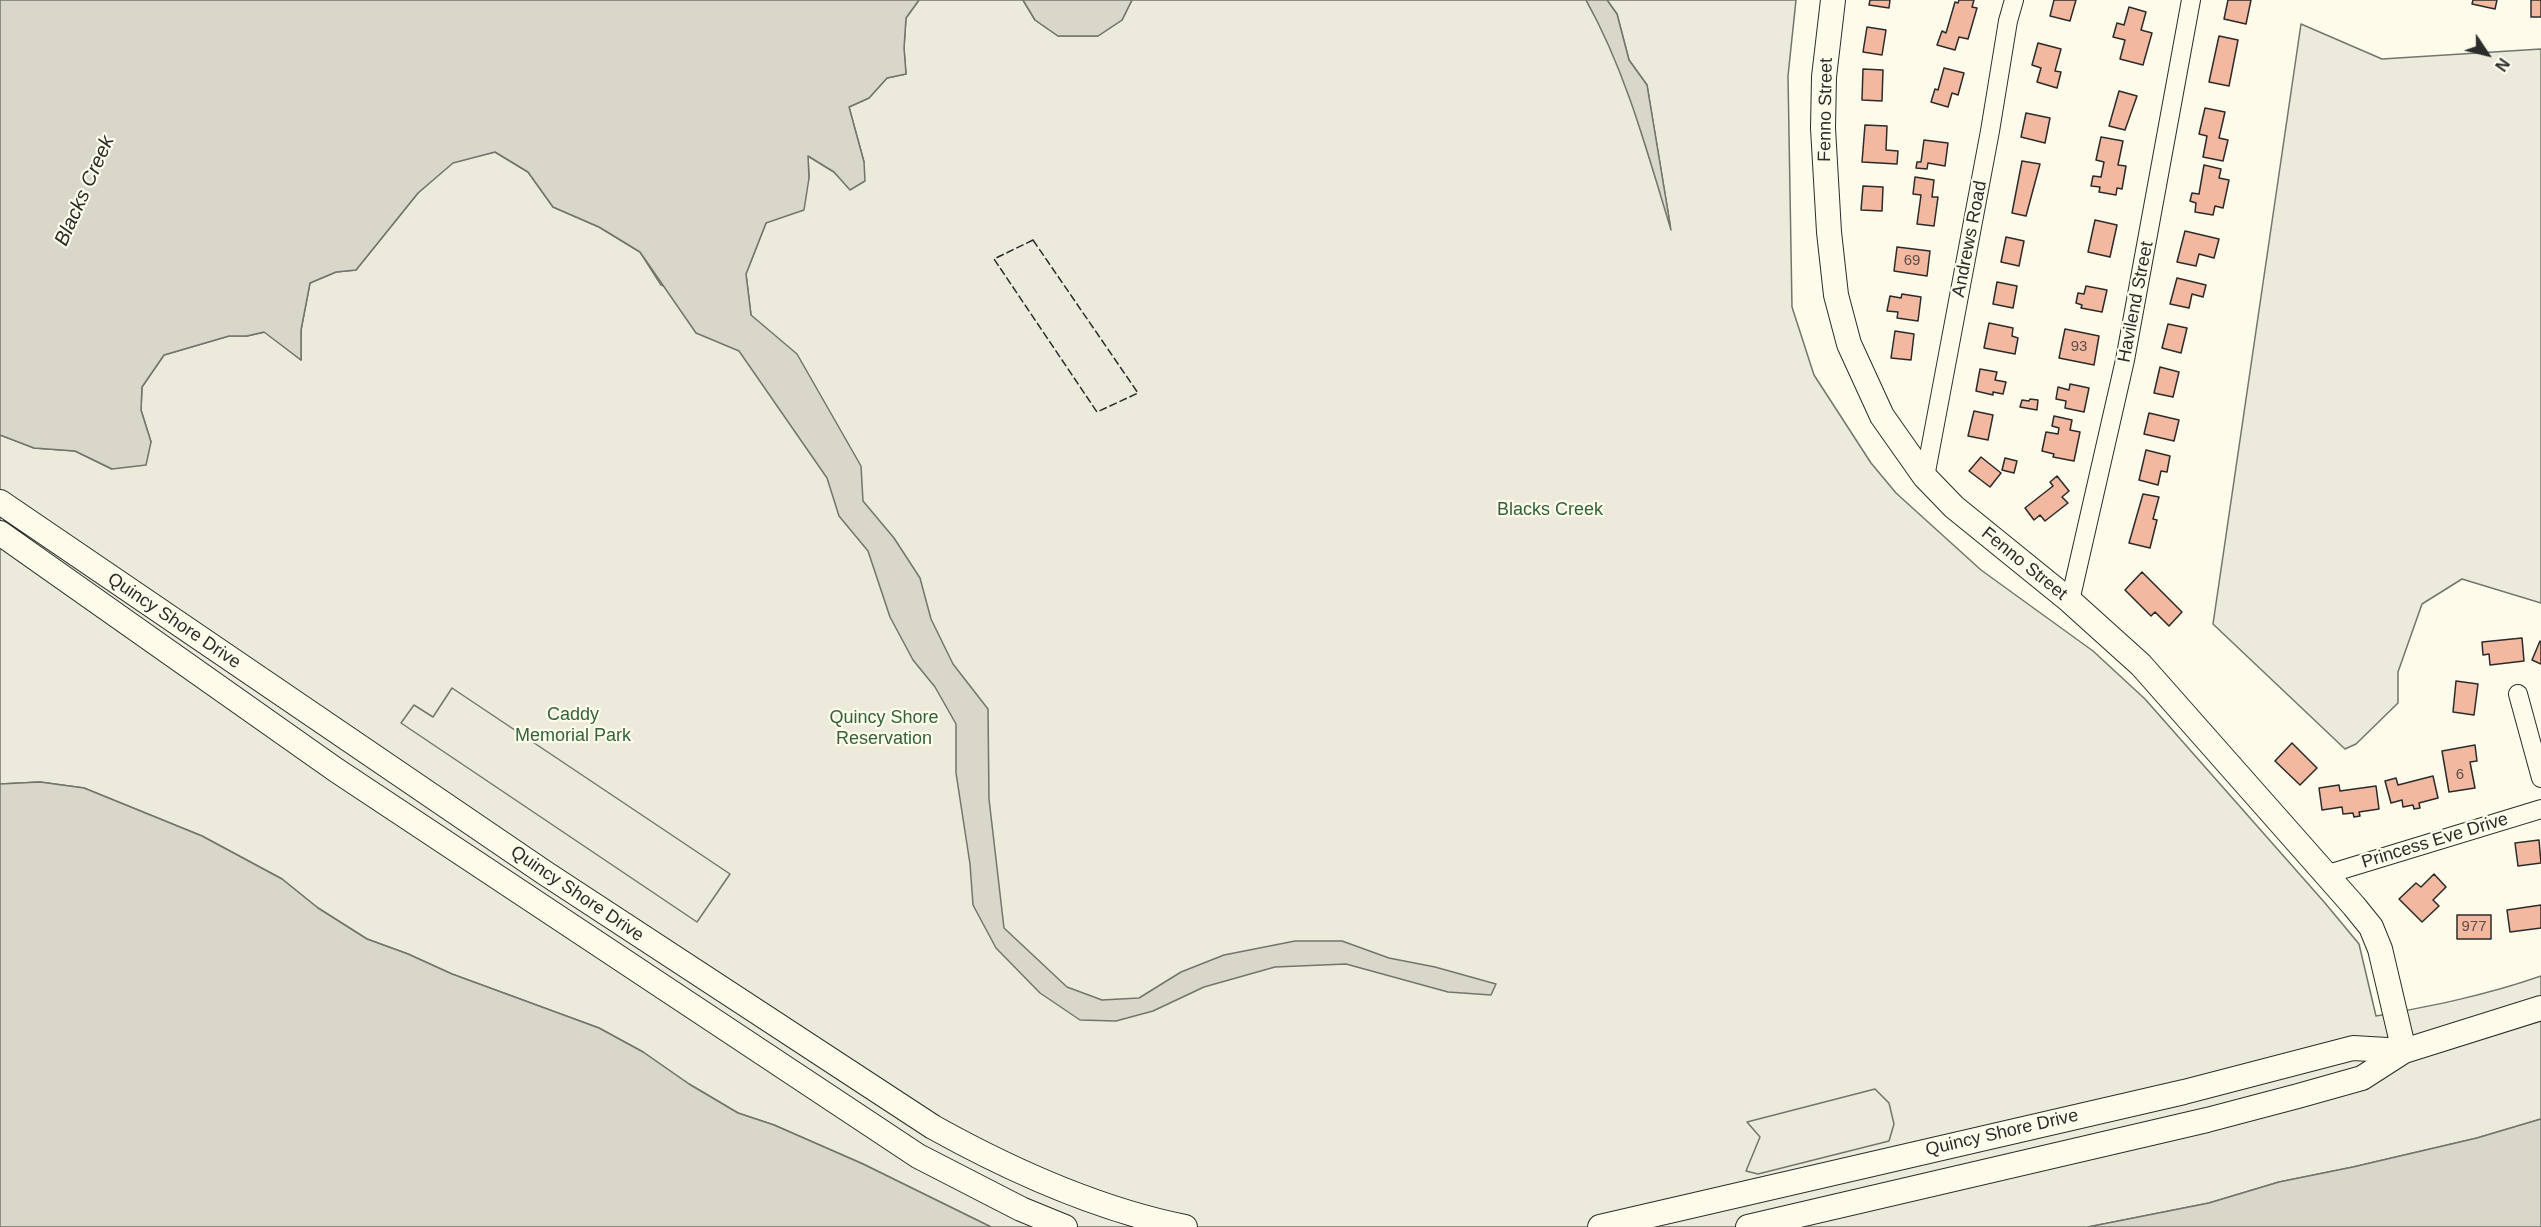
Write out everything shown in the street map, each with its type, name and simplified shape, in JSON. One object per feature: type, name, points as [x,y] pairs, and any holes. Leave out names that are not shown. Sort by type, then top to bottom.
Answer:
[{"type":"main road","name":"Fenno Street","points":[[1833,0],[1824,77],[1822,128],[1836,295],[1849,344],[1881,416],[1924,477],[1954,507],[2070,601],[2141,665],[2328,874],[2371,927],[2380,949],[2404,1052]]},
{"type":"main road","name":"Quincy Shore Drive","points":[[0,502],[545,873],[933,1127],[974,1150],[1072,1195],[1185,1227]]},
{"type":"main road","name":"Quincy Shore Drive","points":[[0,533],[336,770],[918,1156],[1021,1209],[1065,1227]]},
{"type":"main road","name":"Quincy Shore Drive","points":[[1748,1227],[2207,1120],[2298,1096],[2362,1078],[2404,1052],[2541,1008]]},
{"type":"main road","name":"Quincy Shore Drive","points":[[1600,1227],[2184,1092],[2353,1048],[2404,1052]]},
{"type":"street","name":"Andrews Road","points":[[1924,477],[2014,0]]},
{"type":"street","name":"Havilend Street","points":[[2070,601],[2125,360],[2191,0]]},
{"type":"street","points":[[2517,694],[2541,778]]},
{"type":"street","name":"Princess Eve Drive","points":[[2328,874],[2541,809]]},
{"type":"green space","name":"Quincy Shore Reservation","points":[[919,0],[1023,0],[1035,20],[1058,36],[1098,36],[1122,20],[1132,0],[1586,0],[1603,31],[1626,83],[1670,224],[1647,85],[1629,60],[1617,14],[1607,0],[1796,0],[1788,76],[1792,307],[1814,375],[1871,463],[1896,493],[1981,570],[2093,651],[2145,699],[2359,944],[2376,1016],[2459,999],[2541,976],[2541,1119],[2477,1138],[2279,1182],[2209,1203],[2088,1227],[991,1227],[863,1164],[774,1125],[738,1113],[689,1084],[643,1052],[599,1028],[452,974],[367,939],[318,908],[282,879],[202,836],[84,788],[40,782],[0,784],[0,435],[34,448],[75,451],[112,469],[151,442],[141,410],[142,387],[164,355],[229,336],[247,336],[265,332],[301,360],[301,330],[310,283],[336,272],[356,270],[418,193],[453,162],[495,152],[528,172],[553,207],[599,227],[640,252],[661,285],[751,315],[746,274],[766,223],[809,178],[808,156],[834,172],[850,189],[864,162],[849,107],[869,98],[887,78],[906,74],[904,48],[906,18]]},
{"type":"green space","points":[[2301,24],[2382,59],[2541,49],[2541,603],[2462,579],[2422,604],[2398,672],[2398,703],[2356,744],[2345,749],[2213,624]]},
{"type":"shaded area","points":[[452,688],[730,874],[697,922],[401,723],[414,705],[433,717]]},
{"type":"shaded area","points":[[1875,1089],[1889,1103],[1894,1124],[1889,1141],[1758,1174],[1746,1171],[1760,1137],[1747,1122]]},
{"type":"water","name":"Blacks Creek","points":[[0,0],[919,0],[906,18],[904,48],[906,74],[887,78],[869,98],[849,107],[864,162],[865,181],[850,190],[834,172],[808,156],[809,178],[804,210],[766,223],[746,274],[751,315],[797,354],[861,466],[863,501],[894,538],[920,578],[931,619],[953,664],[988,709],[989,799],[1004,928],[1067,987],[1102,1000],[1139,998],[1181,972],[1224,955],[1295,941],[1342,941],[1389,958],[1435,967],[1496,984],[1491,995],[1448,992],[1346,964],[1275,967],[1204,987],[1153,1011],[1116,1021],[1080,1020],[1040,993],[996,948],[973,905],[970,864],[956,773],[956,724],[935,687],[913,660],[890,617],[868,551],[839,516],[827,478],[739,351],[696,333],[640,252],[599,227],[553,207],[528,172],[495,152],[453,163],[418,193],[356,270],[336,272],[310,283],[301,330],[301,360],[264,332],[247,336],[229,336],[164,355],[142,387],[141,410],[151,442],[146,465],[112,469],[75,451],[34,448],[0,435]]},
{"type":"water","points":[[1023,0],[1132,0],[1122,20],[1098,36],[1058,36],[1035,20]]},
{"type":"water","points":[[1586,0],[1607,0],[1617,14],[1629,60],[1647,85],[1671,230],[1624,84],[1613,55]]},
{"type":"water","points":[[40,782],[84,788],[202,836],[282,879],[318,908],[367,939],[452,974],[599,1028],[643,1052],[689,1084],[738,1113],[774,1125],[863,1164],[991,1227],[0,1227],[0,784]]},
{"type":"water","points":[[2541,1119],[2541,1227],[2088,1227],[2209,1203],[2279,1182],[2477,1138]]},
{"type":"building","points":[[1870,0],[1890,0],[1889,8],[1869,5]]},
{"type":"building","points":[[1959,0],[1974,0],[1972,7],[1977,8],[1968,39],[1959,37],[1955,50],[1937,45],[1942,31],[1946,33],[1955,2],[1958,3]]},
{"type":"building","points":[[2054,0],[2076,0],[2070,21],[2050,16]]},
{"type":"building","points":[[2228,0],[2251,0],[2246,24],[2224,19]]},
{"type":"building","points":[[2473,0],[2497,0],[2495,9],[2472,4]]},
{"type":"building","points":[[2531,0],[2541,0],[2541,17],[2531,17]]},
{"type":"building","points":[[2129,7],[2146,12],[2141,30],[2152,33],[2143,65],[2120,59],[2125,40],[2113,37],[2117,23],[2124,25]]},
{"type":"building","points":[[1867,27],[1886,30],[1882,55],[1863,52]]},
{"type":"building","points":[[2219,36],[2238,40],[2229,86],[2209,82]]},
{"type":"building","points":[[2038,43],[2061,49],[2055,71],[2061,72],[2057,88],[2037,82],[2041,68],[2032,65]]},
{"type":"building","points":[[1944,68],[1964,73],[1958,95],[1952,93],[1948,107],[1931,102],[1935,89],[1938,90]]},
{"type":"building","points":[[1863,69],[1883,70],[1882,101],[1862,100]]},
{"type":"building","points":[[2119,91],[2137,96],[2125,130],[2109,126]]},
{"type":"building","points":[[2205,108],[2225,112],[2219,138],[2228,140],[2223,161],[2203,157],[2207,136],[2199,134]]},
{"type":"building","points":[[2026,113],[2050,118],[2045,143],[2021,137]]},
{"type":"building","points":[[1865,125],[1887,126],[1886,150],[1898,151],[1897,164],[1862,162]]},
{"type":"building","points":[[2101,137],[2123,141],[2118,165],[2126,166],[2122,189],[2117,188],[2116,195],[2099,192],[2100,187],[2091,186],[2093,176],[2101,177],[2104,162],[2096,160]]},
{"type":"building","points":[[1924,140],[1948,143],[1945,166],[1928,163],[1927,169],[1916,168],[1917,162],[1921,162]]},
{"type":"building","points":[[2022,161],[2040,164],[2026,216],[2012,213]]},
{"type":"building","points":[[2204,165],[2221,169],[2219,178],[2229,180],[2223,208],[2215,206],[2213,215],[2195,212],[2196,203],[2190,201],[2192,193],[2199,194]]},
{"type":"building","points":[[1915,177],[1934,180],[1932,197],[1938,197],[1934,226],[1917,224],[1921,195],[1913,194]]},
{"type":"building","points":[[1863,186],[1883,187],[1882,211],[1861,210]]},
{"type":"building","points":[[2095,220],[2117,225],[2110,257],[2088,252]]},
{"type":"building","points":[[2185,231],[2219,239],[2214,258],[2199,254],[2196,266],[2177,262]]},
{"type":"building","points":[[2006,237],[2024,241],[2019,266],[2001,262]]},
{"type":"building","points":[[1897,247],[1930,251],[1927,276],[1894,271]]},
{"type":"building","points":[[2177,278],[2206,285],[2203,297],[2192,294],[2189,308],[2170,304]]},
{"type":"building","points":[[1997,282],[2017,286],[2013,308],[1993,304]]},
{"type":"building","points":[[2086,286],[2107,290],[2102,312],[2081,308],[2082,305],[2076,303],[2078,293],[2084,294]]},
{"type":"building","points":[[1902,294],[1921,297],[1918,321],[1897,318],[1898,312],[1887,311],[1890,296],[1901,298]]},
{"type":"building","points":[[1989,323],[2013,328],[2012,336],[2018,338],[2015,354],[1984,348]]},
{"type":"building","points":[[2168,324],[2187,328],[2181,353],[2162,348]]},
{"type":"building","points":[[2065,329],[2099,336],[2094,365],[2059,358]]},
{"type":"building","points":[[1895,331],[1914,334],[1911,360],[1891,358]]},
{"type":"building","points":[[2160,367],[2179,372],[2173,397],[2154,393]]},
{"type":"building","points":[[1980,369],[1997,372],[1995,380],[2006,382],[2003,394],[1993,392],[1993,395],[1976,391]]},
{"type":"building","points":[[2070,384],[2089,388],[2084,412],[2065,408],[2066,401],[2056,399],[2058,387],[2069,390]]},
{"type":"building","points":[[2030,399],[2038,400],[2037,410],[2020,407],[2022,400],[2029,401]]},
{"type":"building","points":[[1974,411],[1993,415],[1988,440],[1968,436]]},
{"type":"building","points":[[2149,413],[2179,420],[2174,441],[2144,434]]},
{"type":"building","points":[[2054,416],[2072,420],[2070,430],[2080,432],[2074,461],[2053,457],[2054,454],[2042,451],[2046,432],[2058,434],[2059,428],[2052,426]]},
{"type":"building","points":[[2146,450],[2170,456],[2167,472],[2161,471],[2158,485],[2139,480]]},
{"type":"building","points":[[1981,457],[2001,473],[1990,487],[1969,471]]},
{"type":"building","points":[[2005,458],[2017,461],[2014,473],[2002,470]]},
{"type":"building","points":[[2057,476],[2069,491],[2062,497],[2068,503],[2045,521],[2040,515],[2034,520],[2025,508],[2053,486],[2050,482]]},
{"type":"building","points":[[2143,494],[2159,497],[2153,519],[2157,520],[2150,548],[2129,543]]},
{"type":"building","points":[[2142,572],[2182,612],[2169,626],[2155,612],[2151,616],[2125,590]]},
{"type":"building","points":[[2522,638],[2524,661],[2490,665],[2489,654],[2483,655],[2482,642]]},
{"type":"building","points":[[2541,642],[2541,664],[2532,660]]},
{"type":"building","points":[[2456,681],[2478,684],[2474,715],[2453,712]]},
{"type":"building","points":[[2292,743],[2317,768],[2300,785],[2275,761]]},
{"type":"building","points":[[2475,745],[2477,761],[2470,762],[2475,788],[2449,792],[2442,751]]},
{"type":"building","points":[[2433,776],[2438,798],[2419,803],[2420,808],[2414,809],[2413,805],[2403,807],[2402,800],[2391,803],[2385,781],[2396,778],[2398,785]]},
{"type":"building","points":[[2339,785],[2340,791],[2376,786],[2379,809],[2359,812],[2360,816],[2354,817],[2353,813],[2343,814],[2342,807],[2322,810],[2319,788]]},
{"type":"building","points":[[2539,840],[2541,863],[2518,866],[2515,843]]},
{"type":"building","points":[[2434,874],[2446,887],[2433,900],[2439,906],[2422,922],[2399,899],[2416,883],[2421,887]]},
{"type":"building","points":[[2541,905],[2541,928],[2510,932],[2507,910]]},
{"type":"building","points":[[2457,915],[2491,915],[2491,939],[2457,939]]},
{"type":"fence","points":[[1033,240],[1138,393],[1097,412],[994,259],[1033,240]]},
{"type":"park label","name":"Caddy Memorial Park","points":[[573,725]]}]
